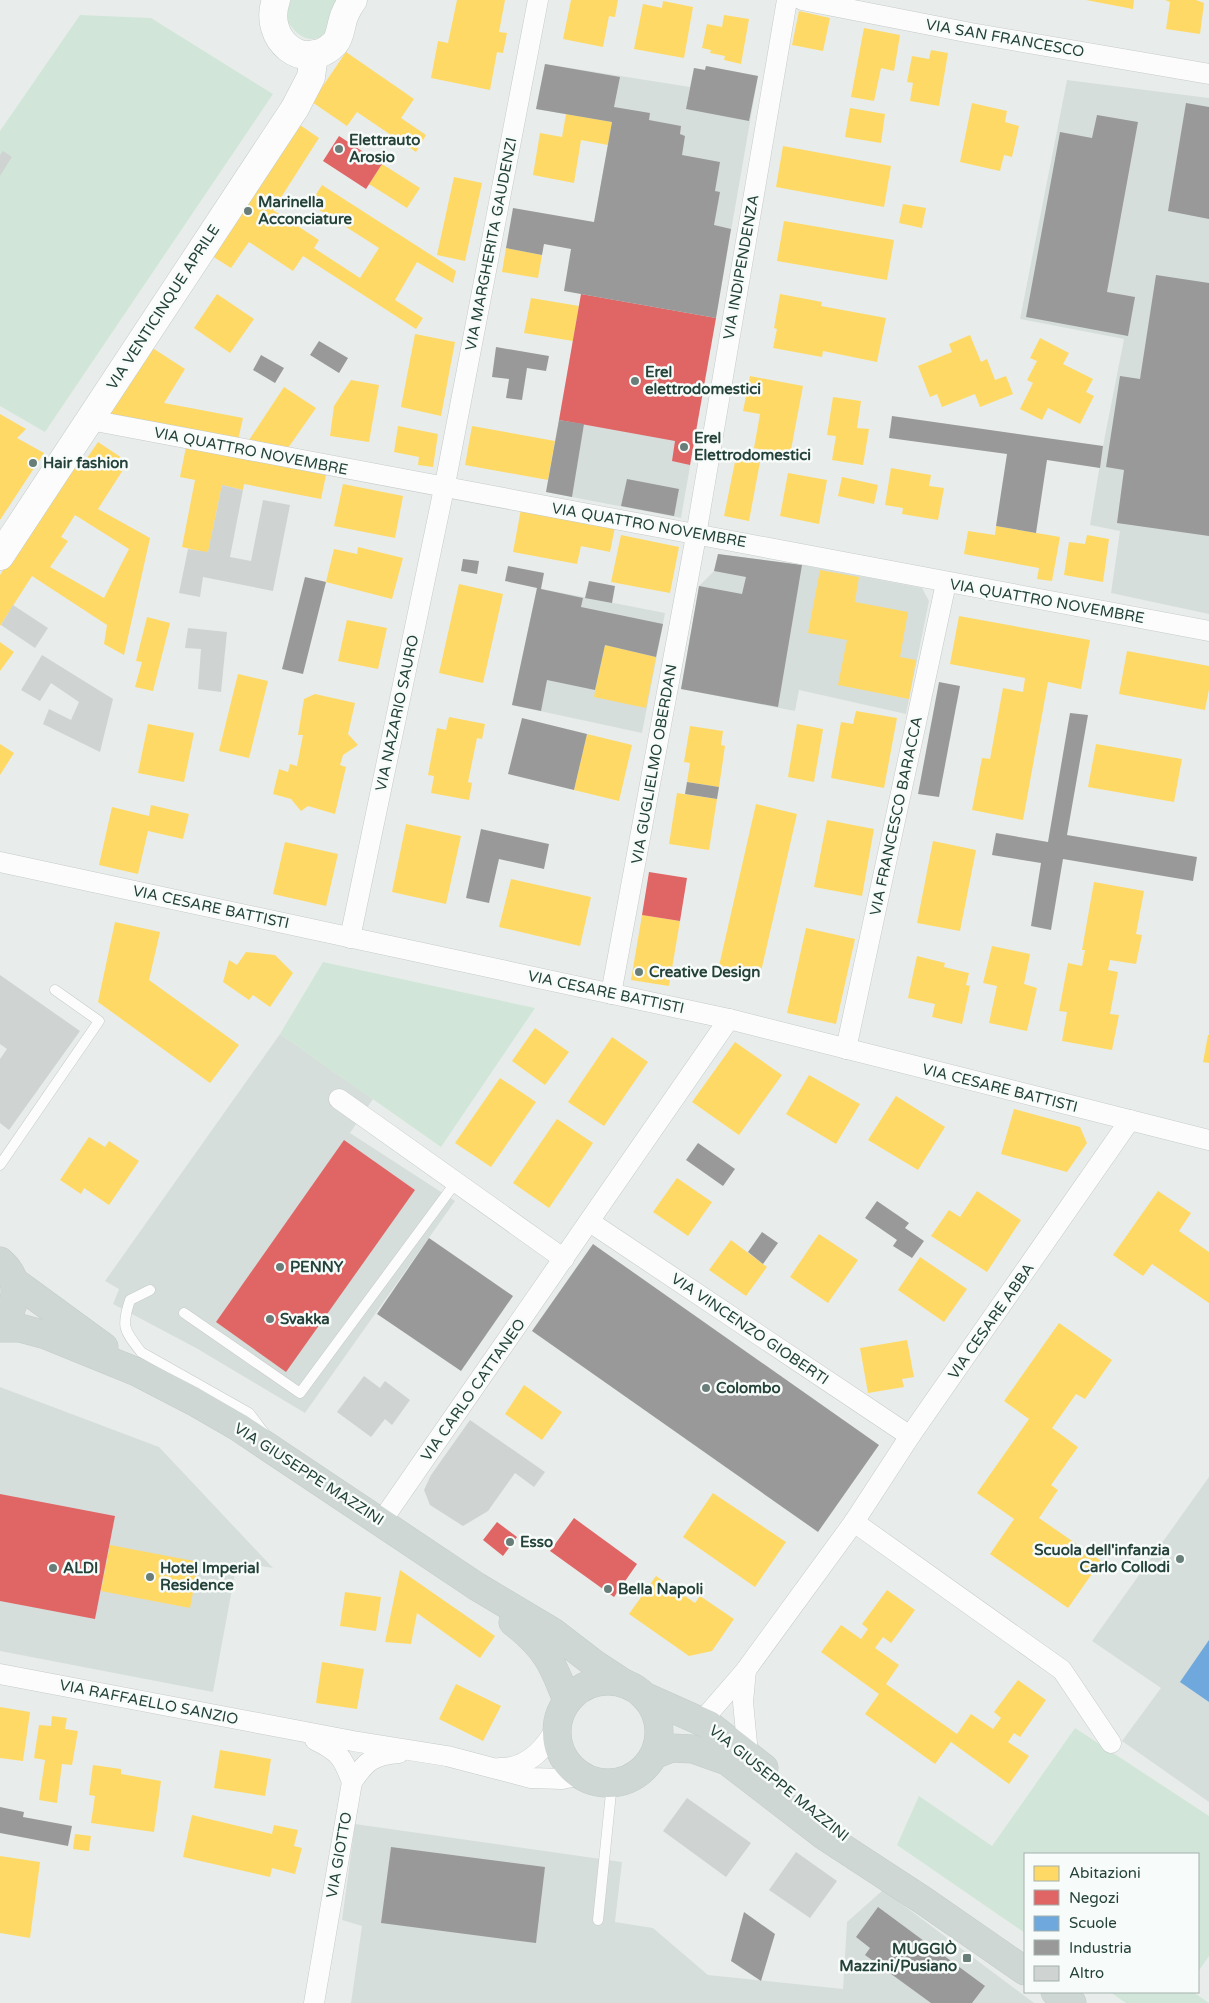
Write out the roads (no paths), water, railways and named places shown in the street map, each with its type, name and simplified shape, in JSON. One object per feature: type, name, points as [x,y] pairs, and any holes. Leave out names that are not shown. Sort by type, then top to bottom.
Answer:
[{"type":"main road","points":[[273,0],[272,20],[277,36],[282,43],[305,56],[322,53],[336,42],[345,13],[353,0]]},
{"type":"main road","name":"VIA VENTICINQUE APRILE","points":[[0,556],[295,108],[311,77],[314,54]]},
{"type":"main road","points":[[0,1326],[14,1304],[16,1293],[7,1271]]},
{"type":"main road","name":"VIA GIUSEPPE MAZZINI","points":[[7,1271],[137,1372]]},
{"type":"main road","name":"VIA GIUSEPPE MAZZINI","points":[[0,1326],[20,1328],[46,1335],[137,1372],[238,1427],[476,1586],[553,1632],[596,1665],[634,1690],[702,1721],[748,1754],[904,1887]]},
{"type":"main road","name":"VIA GIUSEPPE MAZZINI","points":[[476,1586],[498,1610],[525,1631],[542,1649],[552,1663],[567,1701]]},
{"type":"main road","points":[[611,1681],[634,1690],[655,1711],[659,1726],[659,1739],[654,1755],[646,1767],[634,1776],[612,1783],[593,1781],[581,1775],[571,1767],[562,1754],[558,1739],[557,1726],[559,1716],[567,1701],[578,1691],[593,1683],[611,1681]]},
{"type":"main road","name":"VIA GIUSEPPE MAZZINI","points":[[654,1755],[663,1750],[684,1748],[706,1752],[727,1761],[823,1835],[904,1887],[1024,1970]]},
{"type":"main road","points":[[1057,1993],[1072,2003]]},
{"type":"street","name":"VIA MARGHERITA GAUDENZI","points":[[444,488],[538,0]]},
{"type":"street","name":"VIA INDIPENDENZA","points":[[696,533],[787,0]]},
{"type":"street","name":"VIA SAN FRANCESCO","points":[[802,0],[971,33],[1209,74]]},
{"type":"street","name":"VIA QUATTRO NOVEMBRE","points":[[90,420],[444,488],[696,533],[946,583],[1209,631]]},
{"type":"street","name":"VIA NAZARIO SAURO","points":[[350,938],[444,488]]},
{"type":"street","name":"VIA GUGLIELMO OBERDAN","points":[[611,994],[696,533]]},
{"type":"street","name":"VIA FRANCESCO BARACCA","points":[[846,1049],[946,583]]},
{"type":"street","name":"VIA CESARE BATTISTI","points":[[0,862],[730,1019],[1209,1140]]},
{"type":"street","name":"VIA CARLO CATTANEO","points":[[381,1522],[730,1019]]},
{"type":"street","points":[[338,1099],[564,1259]]},
{"type":"street","name":"VIA CESARE ABBA","points":[[702,1721],[746,1670],[854,1522],[910,1436],[1130,1120]]},
{"type":"street","name":"VIA VINCENZO GIOBERTI","points":[[590,1222],[910,1436]]},
{"type":"street","points":[[854,1522],[1062,1670],[1111,1743]]},
{"type":"street","points":[[746,1670],[743,1702],[748,1754]]},
{"type":"street","name":"VIA RAFFAELLO SANZIO","points":[[0,1674],[416,1752],[447,1756],[531,1778],[562,1779],[581,1775]]},
{"type":"street","name":"VIA RAFFAELLO SANZIO","points":[[494,1768],[508,1768],[530,1760],[543,1749],[557,1726]]},
{"type":"street","name":"VIA RAFFAELLO SANZIO","points":[[298,1730],[335,1750],[344,1759],[352,1782]]},
{"type":"street","name":"VIA GIOTTO","points":[[314,2003],[352,1782],[363,1766],[377,1756],[416,1752]]},
{"type":"lane","points":[[0,1165],[99,1021],[55,990]]},
{"type":"lane","points":[[184,1313],[300,1394],[456,1182]]},
{"type":"lane","points":[[150,1290],[130,1300],[124,1319],[129,1336],[141,1352],[249,1413],[283,1457]]},
{"type":"lane","points":[[598,1920],[612,1783]]},
{"type":"place","name":"Elettrauto Arosio","points":[[339,149]]},
{"type":"place","name":"Marinella Acconciature","points":[[248,211]]},
{"type":"place","name":"Erel elettrodomestici","points":[[635,381]]},
{"type":"place","name":"Erel Elettrodomestici","points":[[684,447]]},
{"type":"place","name":"Hair fashion","points":[[33,463]]},
{"type":"place","name":"Creative Design","points":[[639,972]]},
{"type":"place","name":"PENNY","points":[[280,1267]]},
{"type":"place","name":"Svakka","points":[[270,1319]]},
{"type":"place","name":"Colombo","points":[[706,1388]]},
{"type":"place","name":"Esso","points":[[510,1542]]},
{"type":"place","name":"Scuola dell'infanzia Carlo Collodi","points":[[1180,1559]]},
{"type":"place","name":"ALDI","points":[[53,1568]]},
{"type":"place","name":"Hotel Imperial Residence","points":[[150,1577]]},
{"type":"place","name":"Bella Napoli","points":[[608,1589]]},
{"type":"place","name":"MUGGIÒ Mazzini/Pusiano","points":[[967,1958]]}]
